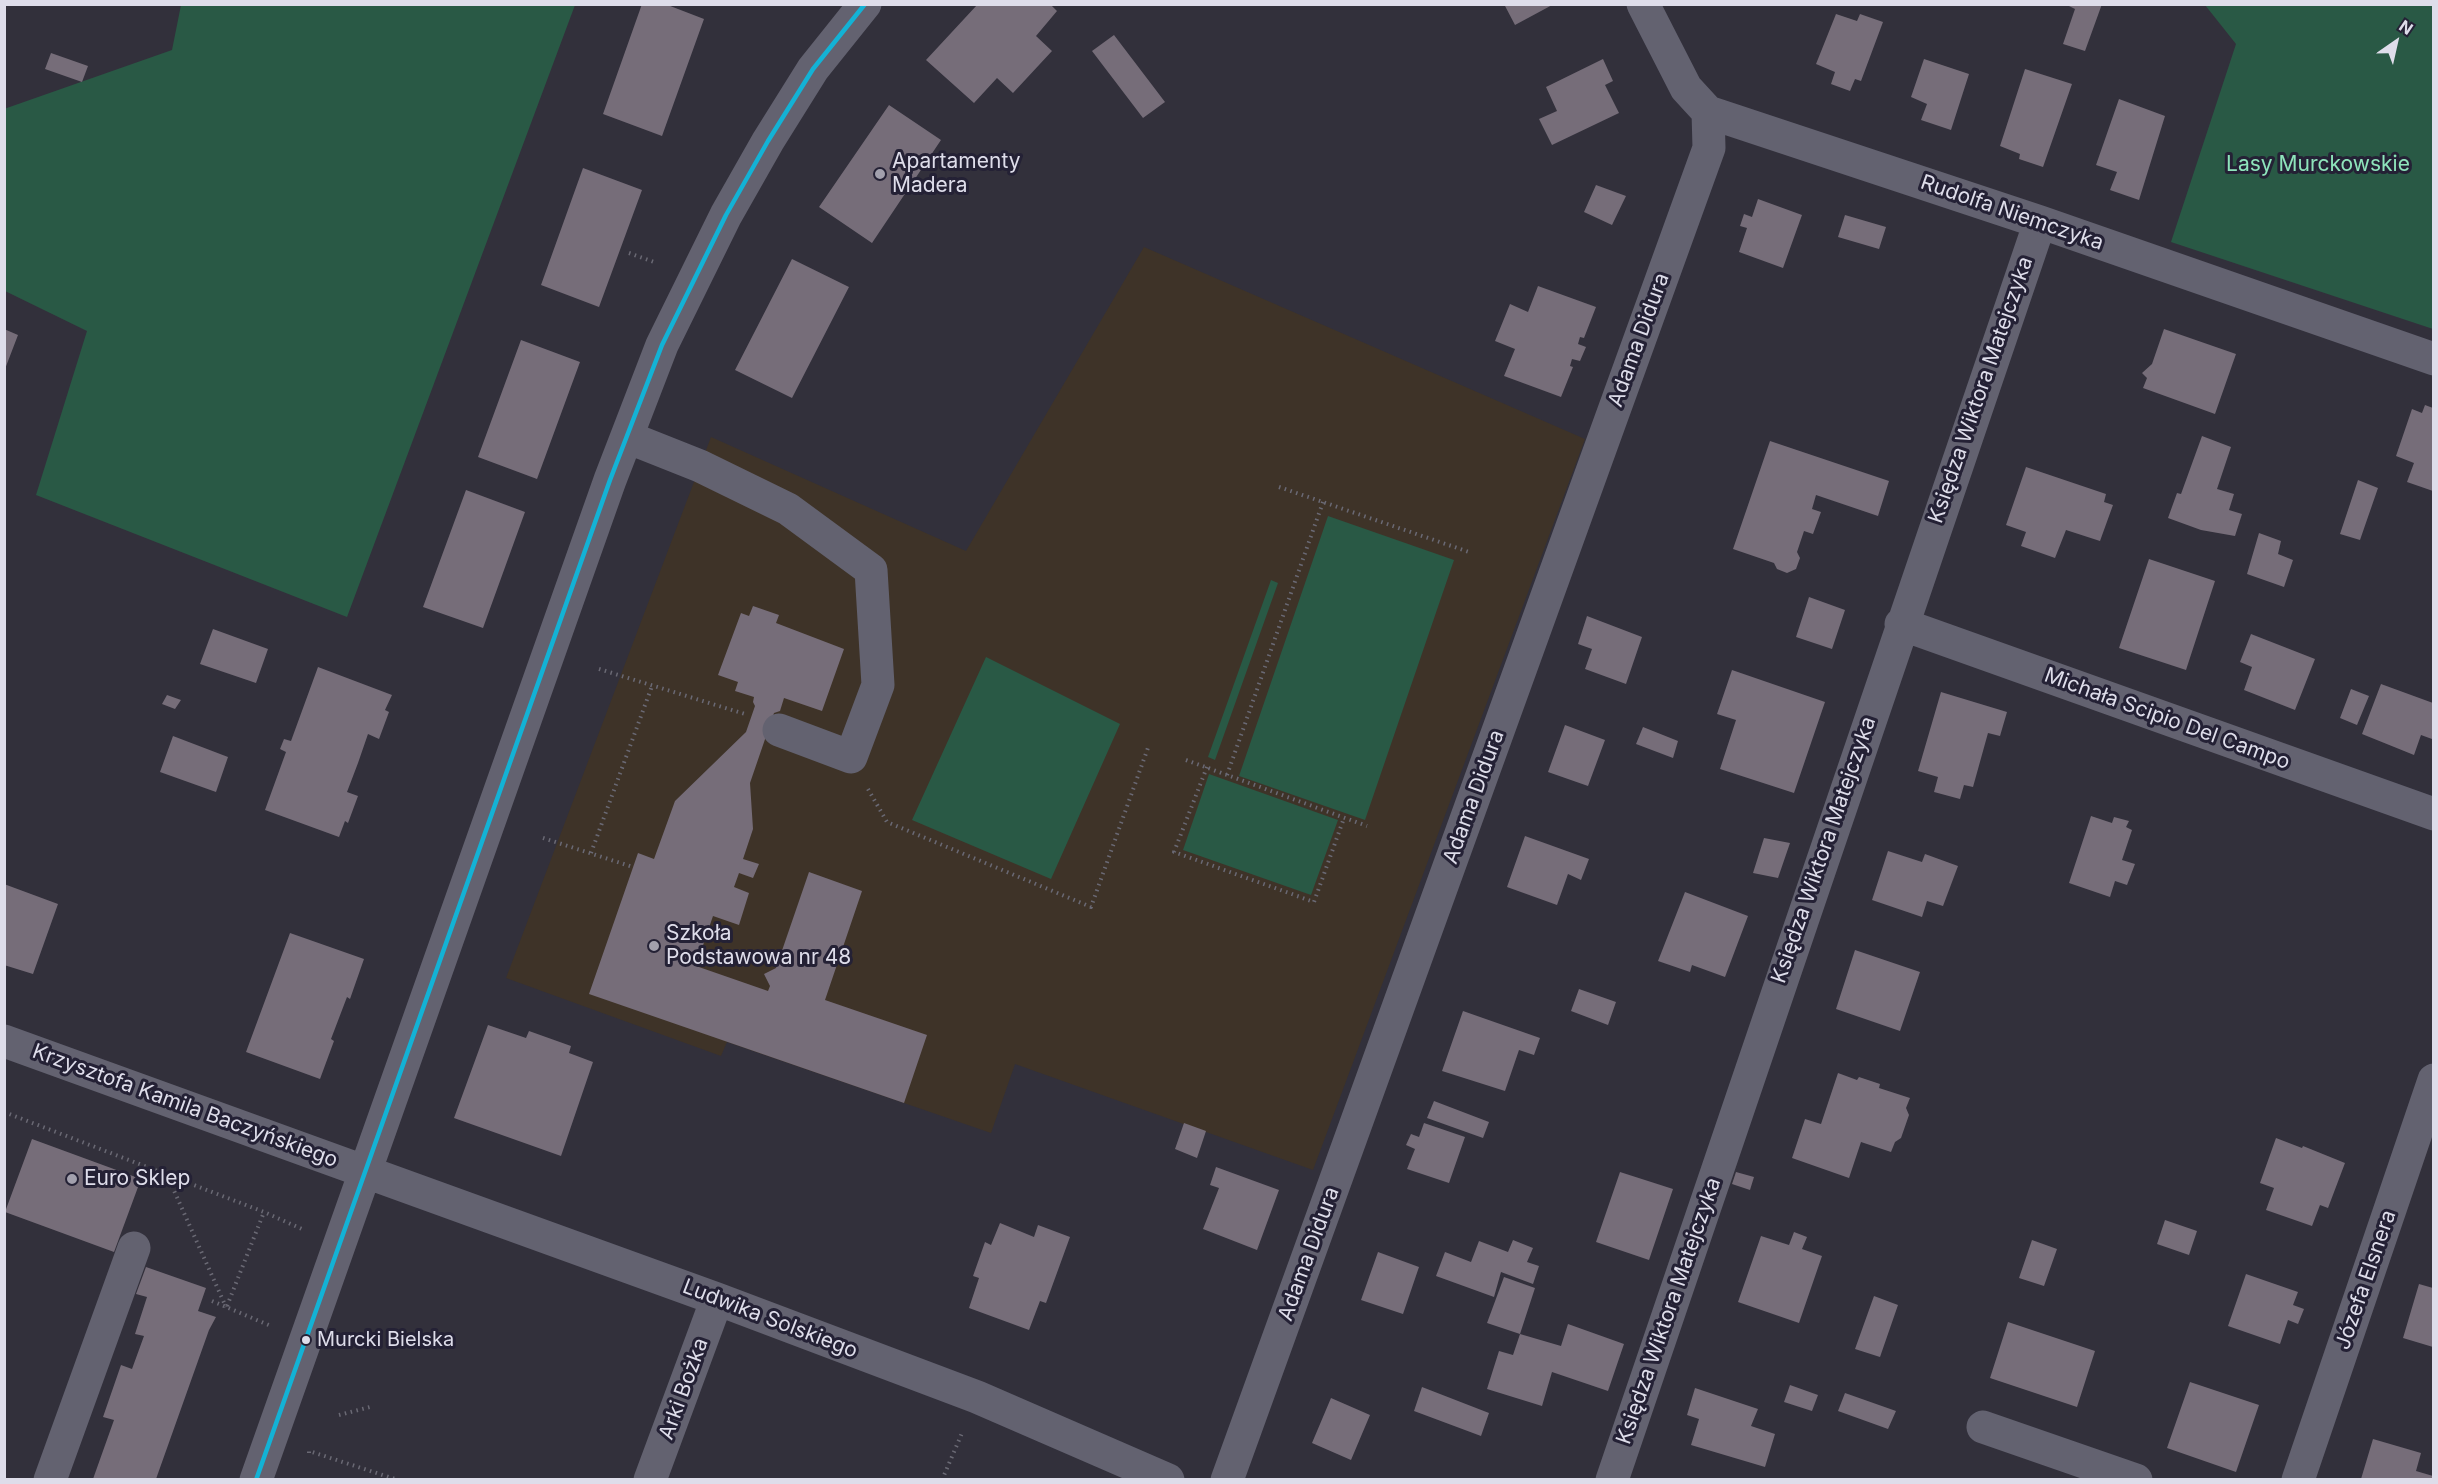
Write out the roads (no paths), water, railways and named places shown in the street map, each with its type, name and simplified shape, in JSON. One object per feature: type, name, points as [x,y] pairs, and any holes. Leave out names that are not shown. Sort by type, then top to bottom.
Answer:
[{"type":"street","points":[[256,1479],[627,437],[662,345],[726,215],[768,141],[813,69],[865,4]]},
{"type":"street","name":"Rudolfa Niemczyka","points":[[1643,4],[1686,88],[1708,112],[2040,222],[2433,359]]},
{"type":"street","name":"Adama Didura","points":[[1227,1479],[1709,148],[1708,112]]},
{"type":"street","name":"Księdza Wiktora Matejczyka","points":[[1612,1479],[1901,624],[2040,222]]},
{"type":"street","points":[[627,437],[700,466],[788,509],[871,570],[878,685],[850,757],[765,723]]},
{"type":"street","name":"Michała Scipio Del Campo","points":[[1901,624],[2433,814]]},
{"type":"street","name":"Krzysztofa Kamila Baczyńskiego","points":[[4,1041],[366,1171]]},
{"type":"street","name":"Józefa Elsnera","points":[[2298,1479],[2433,1080]]},
{"type":"street","name":"Ludwika Solskiego","points":[[366,1171],[977,1397],[1168,1479]]},
{"type":"street","points":[[50,1479],[134,1248]]},
{"type":"street","name":"Arki Bożka","points":[[650,1479],[717,1299]]},
{"type":"street","points":[[1983,1427],[2136,1479]]},
{"type":"place","name":"Apartamenty Madera","points":[[880,174]]},
{"type":"place","name":"Szkoła Podstawowa nr 48","points":[[654,946]]},
{"type":"place","name":"Euro Sklep","points":[[72,1179]]},
{"type":"place","name":"Murcki Bielska","points":[[306,1340]]},
{"type":"park label","name":"Lasy Murckowskie","points":[[2318,165]]}]
